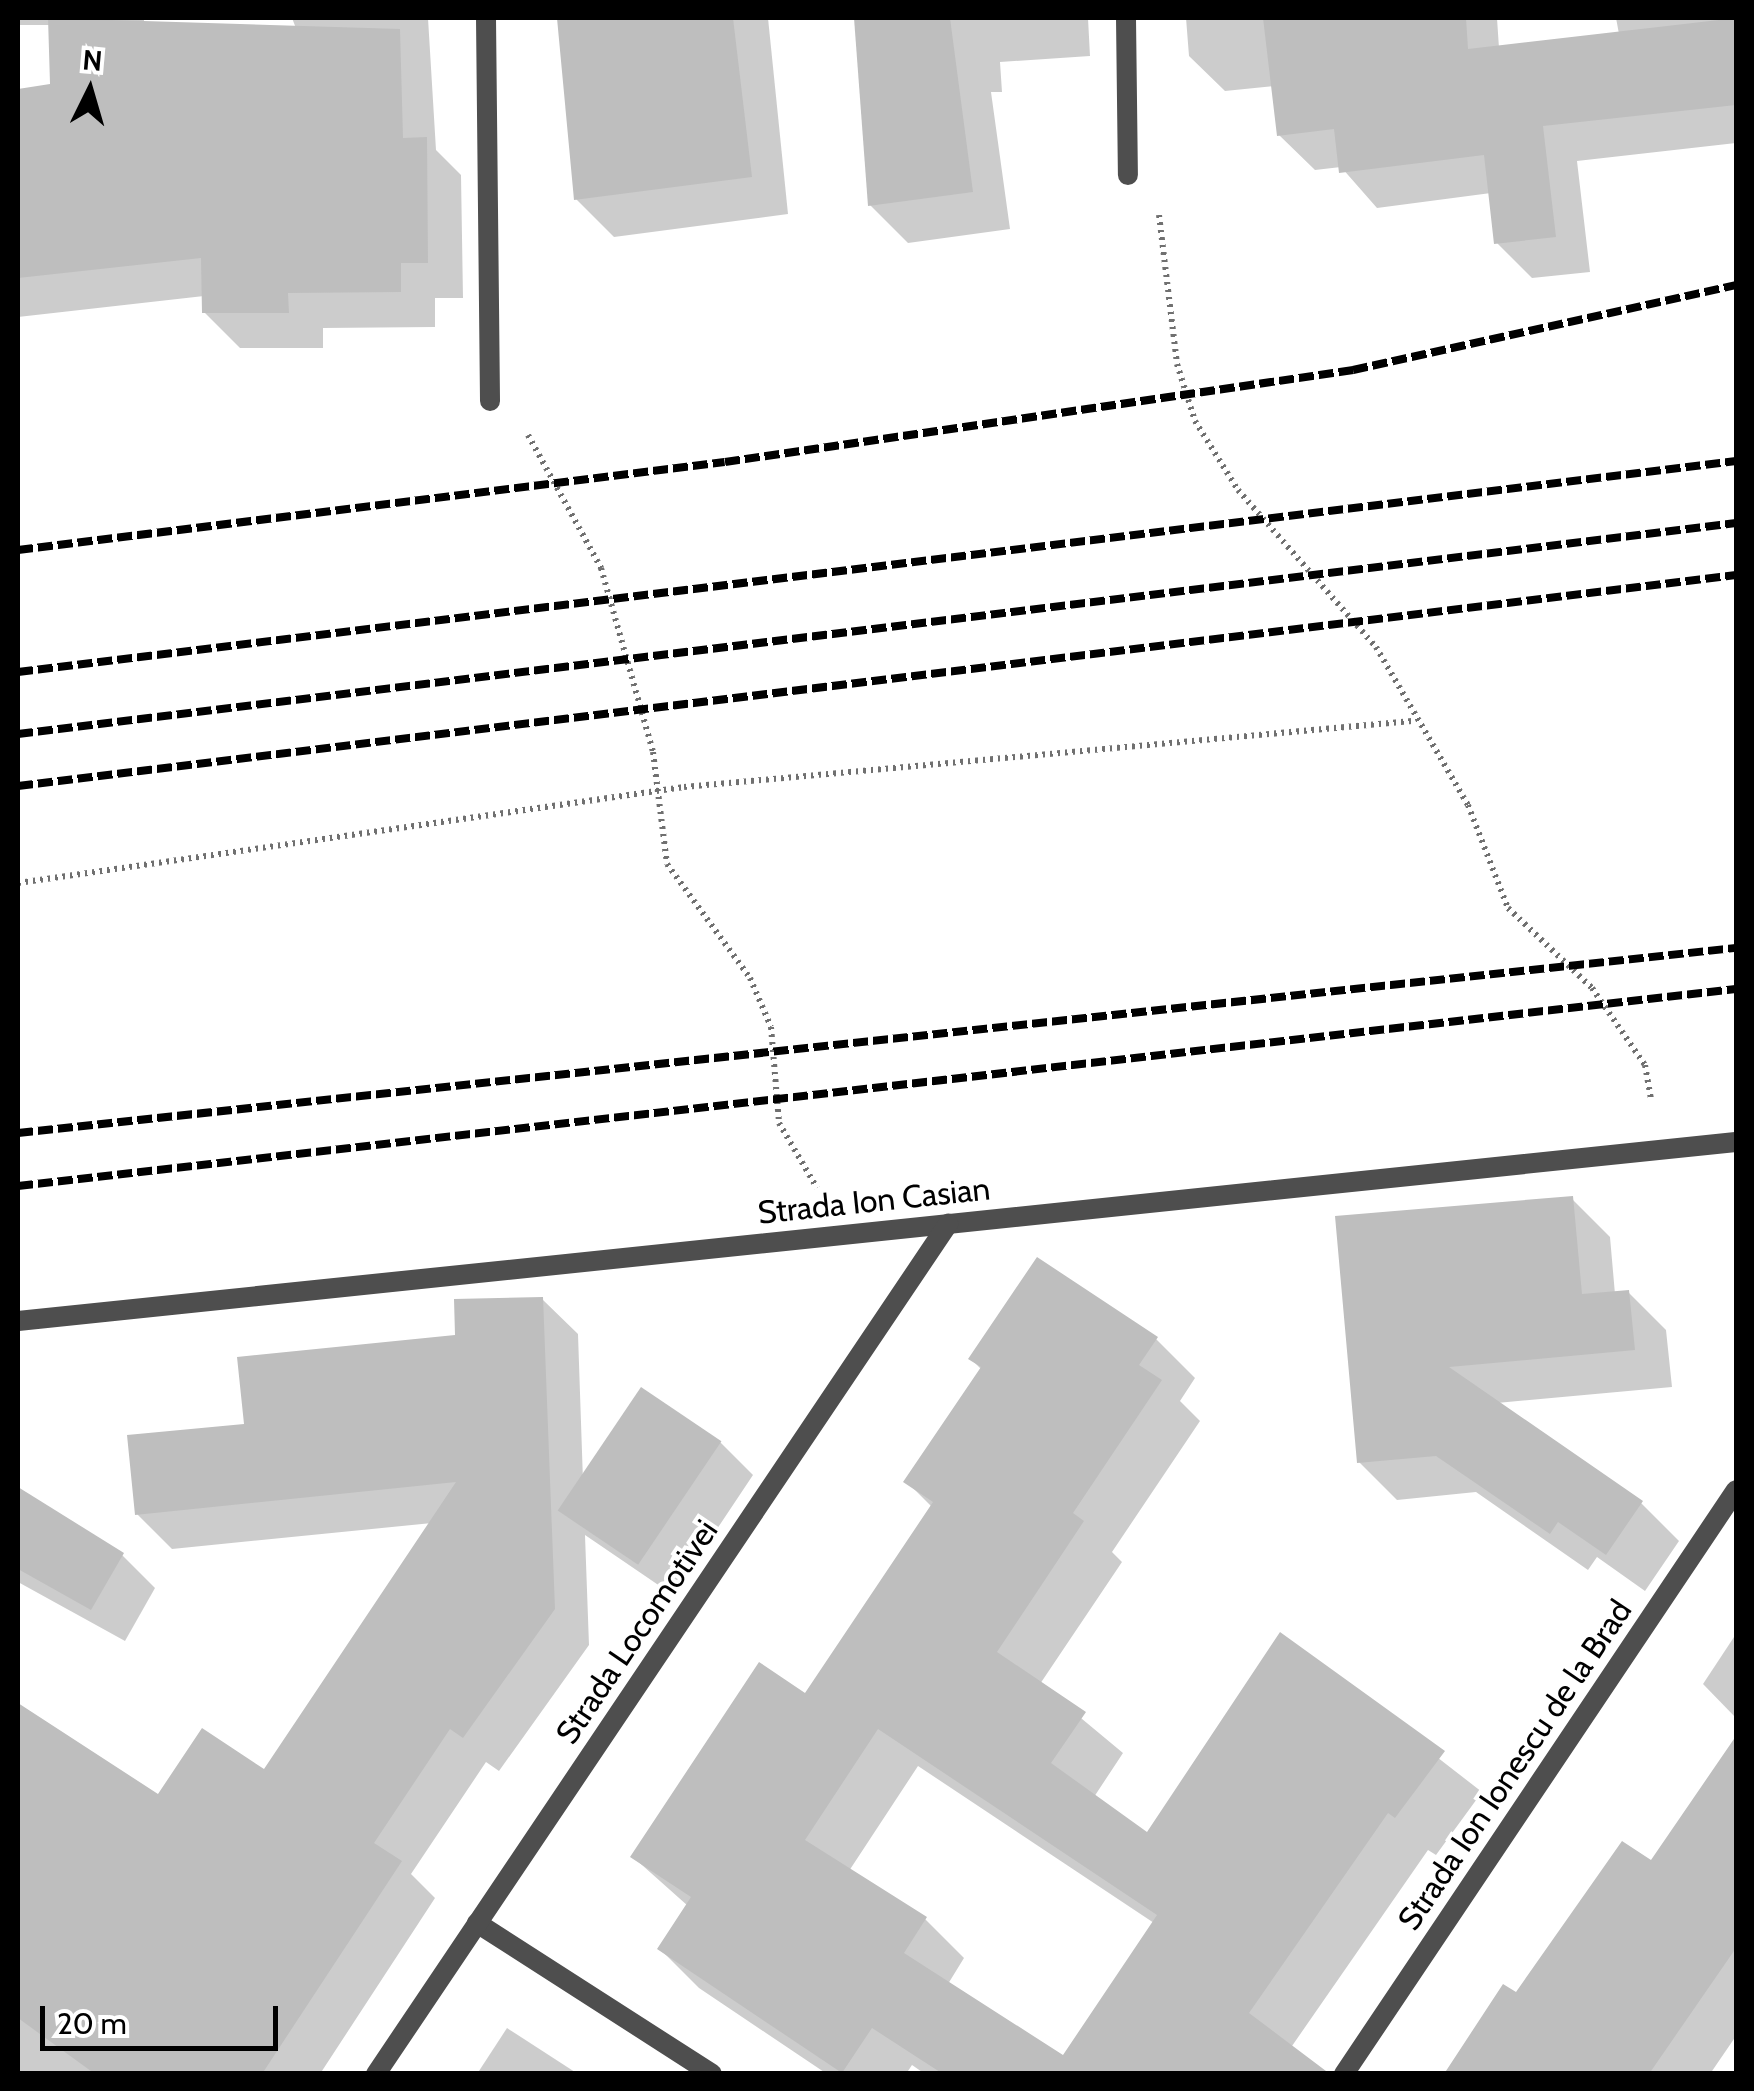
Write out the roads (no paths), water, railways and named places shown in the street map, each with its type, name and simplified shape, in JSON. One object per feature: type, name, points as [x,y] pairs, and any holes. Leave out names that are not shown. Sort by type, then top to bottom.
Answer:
[{"type":"street","points":[[486,18],[490,400]]},
{"type":"street","points":[[1126,18],[1128,175]]},
{"type":"street","name":"Strada Ion Casian","points":[[18,1321],[1736,1142]]},
{"type":"street","name":"Strada Locomotivei","points":[[376,2074],[948,1224]]},
{"type":"street","name":"Strada Ion Ionescu de la Brad","points":[[1344,2074],[1736,1490]]},
{"type":"street","points":[[477,1923],[712,2074]]},
{"type":"railway","points":[[18,550],[725,462],[1353,370],[1736,285]]},
{"type":"railway","points":[[18,672],[1736,461]]},
{"type":"railway","points":[[18,734],[1736,523]]},
{"type":"railway","points":[[18,786],[1736,575]]},
{"type":"railway","points":[[18,1133],[1736,948]]},
{"type":"railway","points":[[18,1186],[1736,989]]}]
